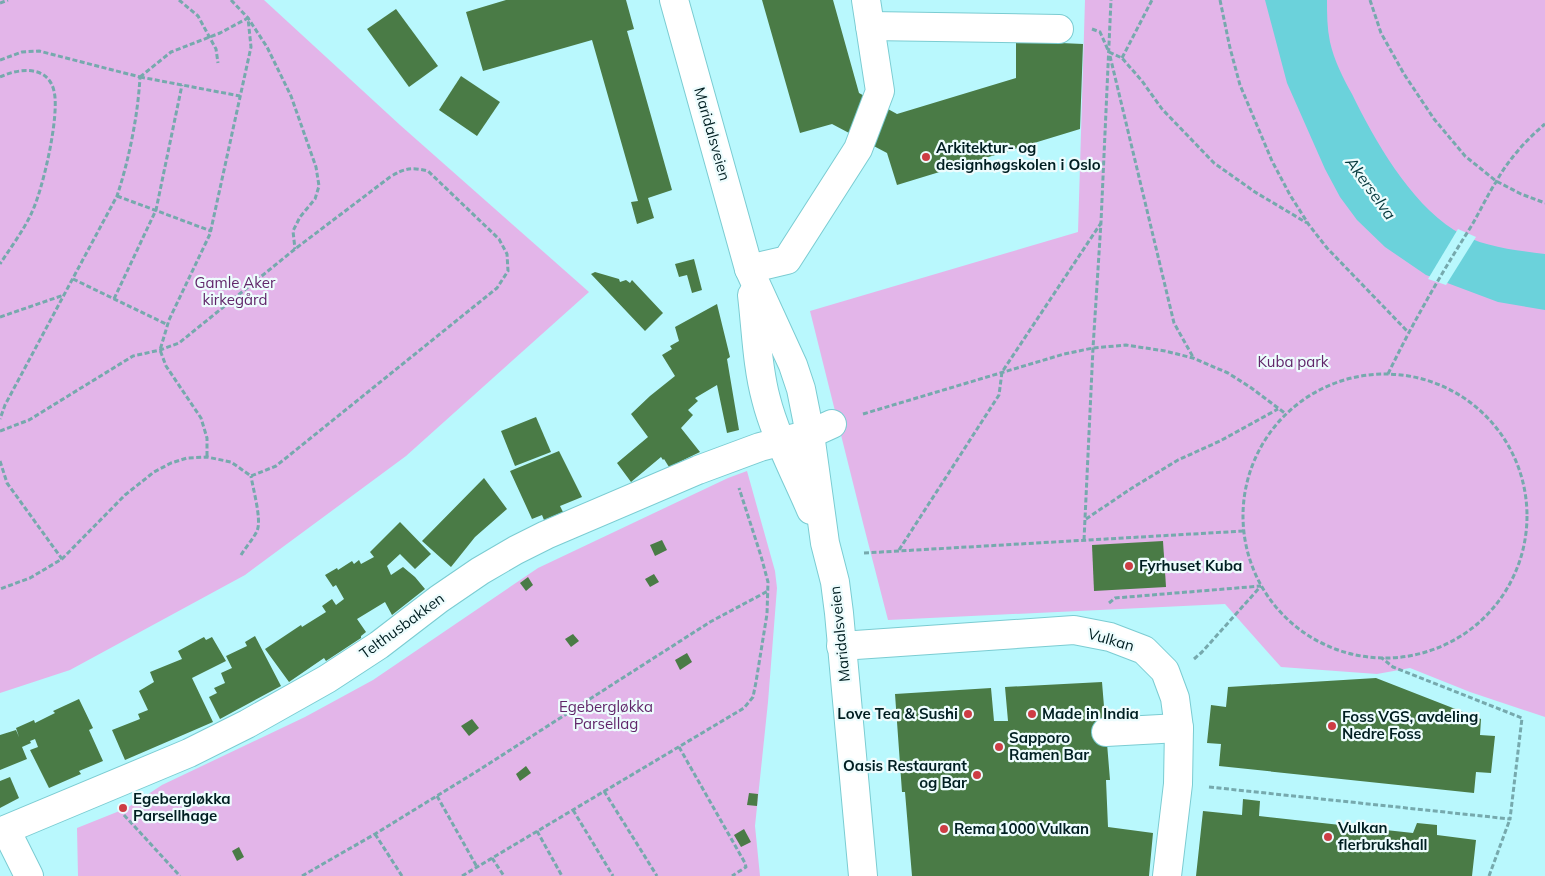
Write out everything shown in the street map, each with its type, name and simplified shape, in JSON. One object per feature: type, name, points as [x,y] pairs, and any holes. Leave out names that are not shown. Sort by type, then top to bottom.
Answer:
[{"type":"main road","name":"Maridalsveien","points":[[674,0],[749,269],[821,429],[826,543]]},
{"type":"main road","points":[[749,269],[787,260],[858,149],[880,91],[868,13],[1059,29]]},
{"type":"main road","name":"Maridalsveien","points":[[749,269],[761,374],[766,398],[782,441],[826,543],[835,582],[863,876]]},
{"type":"main road","name":"Telthusbakken","points":[[3,831],[189,753],[247,724],[327,679],[378,645],[480,571],[546,535],[698,470],[760,447],[821,429]]},
{"type":"main road","name":"Vulkan","points":[[842,646],[1074,630],[1110,637],[1144,650],[1165,671],[1175,698],[1179,728],[1178,784],[1168,876]]},
{"type":"main road","points":[[1106,732],[1179,728]]},
{"type":"main road","points":[[3,831],[29,876]]},
{"type":"path","points":[[0,3],[8,0]]},
{"type":"path","points":[[180,0],[198,16],[216,49],[218,63]]},
{"type":"path","points":[[231,0],[248,18],[267,47],[291,96],[316,167],[319,186],[315,199],[300,216],[293,231],[295,249]]},
{"type":"path","points":[[1084,540],[1111,0]]},
{"type":"path","points":[[1122,58],[1152,0]]},
{"type":"path","points":[[1220,0],[1240,84],[1272,161],[1290,195],[1309,225],[1327,248],[1408,332]]},
{"type":"path","points":[[1370,0],[1381,32],[1404,74],[1434,119],[1465,156],[1496,181],[1521,194],[1545,203]]},
{"type":"path","points":[[0,419],[5,405],[116,196],[122,180],[138,102],[140,77],[170,52],[248,18]]},
{"type":"path","points":[[207,456],[207,438],[201,418],[166,366],[160,350],[168,325],[211,230],[250,47],[248,18]]},
{"type":"path","points":[[0,60],[22,52],[39,50],[140,77],[240,96]]},
{"type":"path","points":[[1109,52],[1122,58],[1142,80],[1162,109],[1214,163],[1255,192],[1309,225]]},
{"type":"path","points":[[1109,52],[1174,323],[1193,358]]},
{"type":"path","points":[[0,77],[24,70],[38,72],[48,79],[54,91],[55,117],[43,180],[32,212],[0,264]]},
{"type":"path","points":[[114,299],[156,210],[182,84]]},
{"type":"path","points":[[1388,374],[1428,296],[1496,181],[1508,163],[1545,124]]},
{"type":"path","points":[[0,431],[29,420],[133,356],[160,350],[178,343],[390,176],[402,170],[416,169],[428,172],[499,239],[507,254],[508,271],[497,288],[276,466],[251,476]]},
{"type":"path","points":[[116,196],[211,230]]},
{"type":"path","points":[[899,550],[1000,395],[1002,372],[1101,222]]},
{"type":"path","points":[[72,279],[168,325]]},
{"type":"path","points":[[0,317],[65,294]]},
{"type":"path","points":[[821,429],[1064,354],[1093,348],[1126,345],[1165,351],[1193,358],[1228,373],[1286,414]]},
{"type":"path","points":[[1388,374],[1425,379],[1459,394],[1488,418],[1510,447],[1523,482],[1528,519],[1522,555],[1507,590],[1484,619],[1454,641],[1419,654],[1382,658],[1346,653],[1312,638],[1283,615],[1261,586],[1250,559],[1244,532],[1244,499],[1251,468],[1265,439],[1286,414],[1316,392],[1351,378],[1388,374]]},
{"type":"path","points":[[1086,519],[1178,460],[1220,441],[1278,409]]},
{"type":"path","points":[[0,589],[30,578],[62,559],[125,495],[154,472],[171,463],[187,458],[207,456],[231,462],[251,476],[257,508],[258,529],[241,555]]},
{"type":"path","points":[[0,461],[7,482],[62,559]]},
{"type":"path","points":[[462,876],[744,708],[753,697],[767,614],[768,582],[738,484]]},
{"type":"path","points":[[864,553],[1244,532]]},
{"type":"path","points":[[1102,608],[1115,598],[1261,586]]},
{"type":"path","points":[[1202,652],[1261,586]]},
{"type":"path","points":[[302,876],[437,796],[710,622],[768,591]]},
{"type":"path","points":[[1382,658],[1392,667],[1522,718],[1510,819],[1489,876]]},
{"type":"path","points":[[679,747],[745,862],[746,867],[732,876]]},
{"type":"path","points":[[1178,784],[1510,819]]},
{"type":"path","points":[[107,787],[113,800],[122,812],[180,876]]},
{"type":"path","points":[[604,791],[657,876]]},
{"type":"path","points":[[437,796],[477,867]]},
{"type":"path","points":[[573,810],[613,876]]},
{"type":"path","points":[[537,831],[562,876]]},
{"type":"path","points":[[375,834],[402,876]]},
{"type":"path","points":[[492,858],[504,876]]},
{"type":"green space","name":"Gamle Aker kirkegård","points":[[0,0],[264,0],[400,125],[589,292],[406,456],[245,575],[70,670],[0,693]]},
{"type":"green space","name":"Kuba park","points":[[1085,0],[1545,0],[1545,717],[1470,692],[1410,668],[1377,674],[1281,667],[1225,604],[888,620],[810,311],[1078,232]]},
{"type":"green space","name":"Egebergløkka Parsellag","points":[[747,471],[775,571],[777,588],[768,702],[755,826],[760,876],[78,876],[77,828],[127,808],[162,785],[305,717],[373,680],[538,568],[728,478]]},
{"type":"water","name":"Akerselva","points":[[1265,0],[1327,0],[1329,37],[1336,62],[1371,131],[1395,169],[1422,203],[1438,218],[1464,236],[1486,244],[1545,254],[1545,310],[1498,302],[1426,275],[1385,247],[1357,220],[1340,197],[1325,169],[1287,83]]},
{"type":"pier","points":[[1458,229],[1476,237],[1446,285],[1428,279]]},
{"type":"building","points":[[506,0],[626,0],[634,29],[627,31],[672,190],[648,198],[654,218],[637,224],[631,202],[638,201],[592,40],[483,71],[466,12]]},
{"type":"building","points":[[762,0],[833,0],[859,93],[897,114],[1016,78],[1016,41],[1083,44],[1080,129],[897,185],[887,153],[832,124],[800,133]]},
{"type":"building","points":[[396,9],[438,66],[409,87],[367,29]]},
{"type":"building","points":[[461,76],[500,102],[477,136],[439,110]]},
{"type":"building","points":[[694,259],[702,290],[692,293],[687,275],[679,277],[675,264]]},
{"type":"building","points":[[595,272],[619,279],[620,282],[626,280],[630,283],[632,280],[663,313],[645,331],[591,274]]},
{"type":"building","points":[[717,304],[730,357],[727,359],[739,430],[727,433],[717,385],[695,398],[698,401],[688,410],[693,415],[681,428],[700,452],[669,467],[661,457],[631,482],[617,463],[648,437],[631,414],[675,376],[662,355],[672,349],[670,346],[679,341],[675,327]]},
{"type":"building","points":[[536,417],[551,452],[515,466],[501,431]]},
{"type":"building","points":[[559,451],[582,497],[560,506],[563,512],[544,520],[542,515],[532,519],[510,471]]},
{"type":"building","points":[[484,478],[507,509],[475,537],[451,567],[422,541]]},
{"type":"building","points":[[400,522],[431,554],[415,569],[400,554],[387,566],[391,575],[403,567],[425,589],[392,615],[385,602],[357,619],[366,632],[361,638],[326,661],[324,658],[289,682],[265,649],[301,625],[302,627],[326,612],[322,606],[332,599],[336,605],[344,599],[336,585],[333,587],[325,575],[337,568],[338,570],[352,561],[354,564],[359,560],[361,564],[374,557],[370,552]]},
{"type":"building","points":[[662,540],[667,550],[655,556],[650,545]]},
{"type":"building","name":"Fyrhuset Kuba","points":[[1163,541],[1166,587],[1094,591],[1092,545]]},
{"type":"building","points":[[654,574],[659,582],[650,587],[645,579]]},
{"type":"building","points":[[528,577],[533,585],[526,591],[520,583]]},
{"type":"building","points":[[573,634],[579,641],[571,647],[565,639]]},
{"type":"building","points":[[255,636],[281,686],[220,719],[209,697],[217,693],[214,688],[225,683],[221,673],[232,668],[226,656],[247,646],[245,642]]},
{"type":"building","points":[[204,637],[206,640],[212,637],[226,661],[192,678],[213,722],[125,760],[112,730],[140,719],[138,714],[148,710],[139,691],[154,682],[150,672],[182,659],[178,651]]},
{"type":"building","points":[[687,653],[692,662],[680,670],[675,660]]},
{"type":"building","points":[[1376,678],[1481,719],[1480,735],[1495,736],[1491,773],[1476,772],[1474,793],[1219,766],[1221,744],[1207,743],[1211,705],[1226,707],[1228,687]]},
{"type":"building","points":[[1102,682],[1110,780],[1106,780],[1108,827],[1153,833],[1149,876],[912,876],[905,792],[902,792],[895,694],[991,688],[994,721],[1008,721],[1005,687]]},
{"type":"building","points":[[79,699],[93,728],[89,730],[103,761],[79,771],[81,774],[49,788],[30,750],[38,747],[35,739],[22,747],[27,759],[0,770],[0,735],[16,730],[19,737],[16,728],[34,720],[35,723],[55,713],[53,711]]},
{"type":"building","points":[[472,719],[479,728],[469,736],[461,726]]},
{"type":"building","points":[[526,766],[531,773],[520,781],[516,774]]},
{"type":"building","points":[[10,777],[19,798],[0,808],[0,781]]},
{"type":"building","points":[[749,793],[758,794],[757,806],[747,805]]},
{"type":"building","name":"Vulkan flerbrukshall","points":[[1243,799],[1260,801],[1259,816],[1413,833],[1417,823],[1437,825],[1437,835],[1476,840],[1472,876],[1196,876],[1203,811],[1242,815]]},
{"type":"building","points":[[744,829],[751,842],[741,847],[734,835]]},
{"type":"building","points":[[239,847],[244,857],[237,861],[232,851]]},
{"type":"place","name":"Arkitektur- og designhøgskolen i Oslo","points":[[926,157]]},
{"type":"place","name":"Fyrhuset Kuba","points":[[1129,566]]},
{"type":"place","name":"Love Tea & Sushi","points":[[968,714]]},
{"type":"place","name":"Made in India","points":[[1032,714]]},
{"type":"place","name":"Foss VGS, avdeling Nedre Foss","points":[[1332,726]]},
{"type":"place","name":"Sapporo Ramen Bar","points":[[999,747]]},
{"type":"place","name":"Oasis Restaurant og Bar","points":[[977,775]]},
{"type":"place","name":"Egebergløkka Parsellhage","points":[[123,808]]},
{"type":"place","name":"Rema 1000 Vulkan","points":[[944,829]]},
{"type":"place","name":"Vulkan flerbrukshall","points":[[1328,837]]}]
